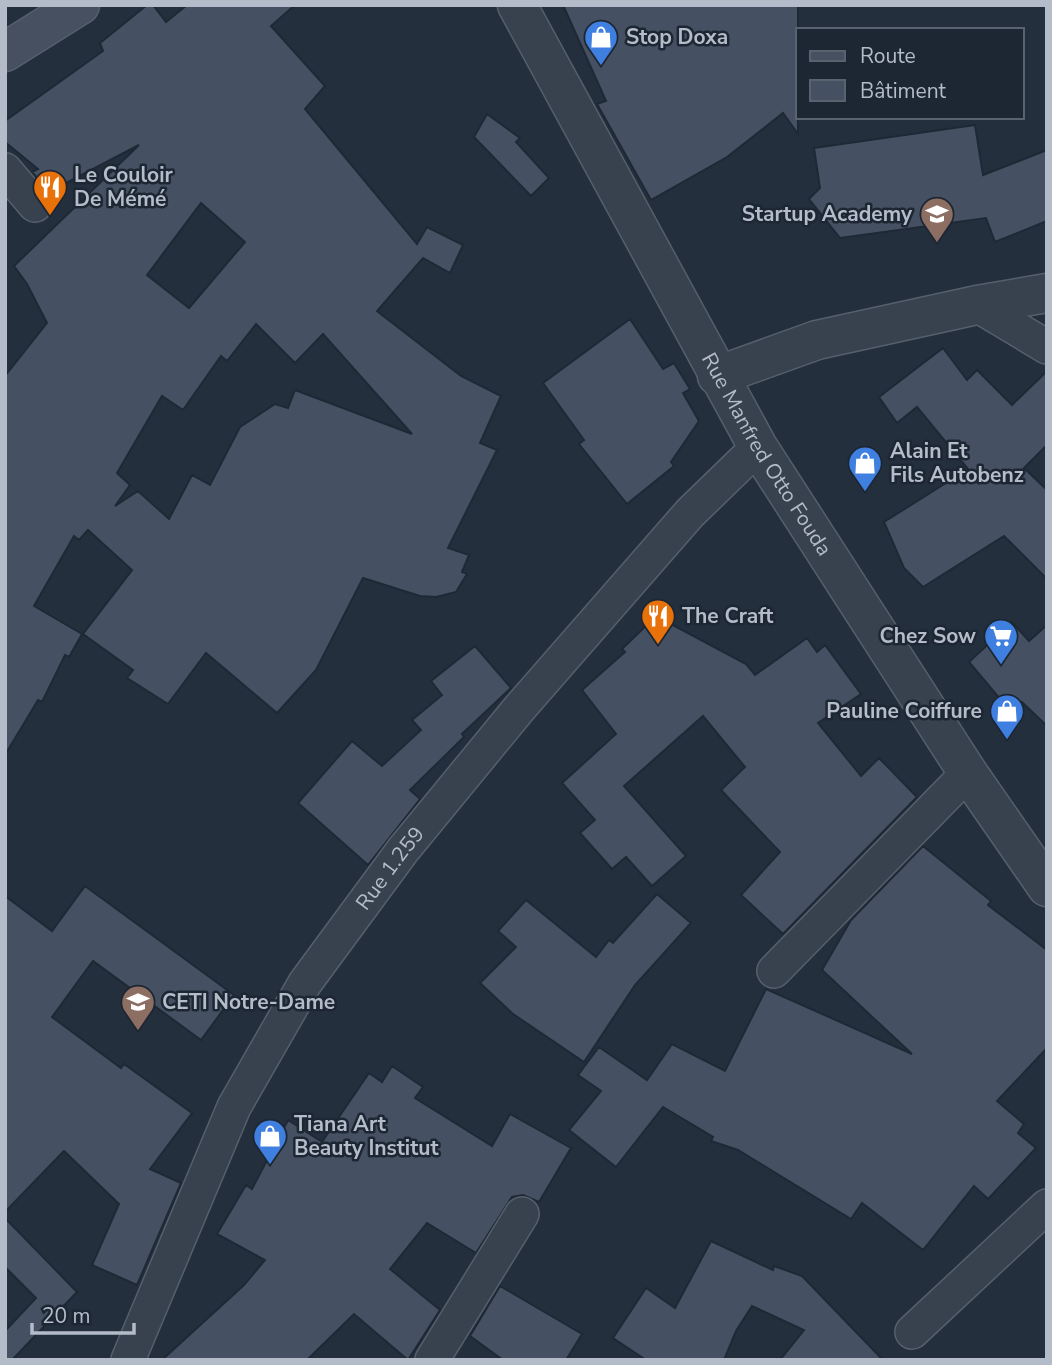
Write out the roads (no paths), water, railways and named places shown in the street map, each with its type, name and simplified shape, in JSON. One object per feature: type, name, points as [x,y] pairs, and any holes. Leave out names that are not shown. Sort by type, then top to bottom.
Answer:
[{"type":"main road","points":[[5,52],[80,5]]},
{"type":"street","name":"Rue Manfred Otto Fouda","points":[[517,5],[758,447],[968,774],[1047,887]]},
{"type":"street","points":[[5,170],[35,205]]},
{"type":"street","points":[[717,376],[817,340],[977,305],[1047,293]]},
{"type":"street","points":[[977,305],[1047,347]]},
{"type":"street","name":"Rue 1.259","points":[[128,1360],[234,1107],[305,983],[403,850],[518,710],[690,513],[758,447]]},
{"type":"street","points":[[774,971],[968,774]]},
{"type":"street","points":[[912,1332],[1047,1206]]},
{"type":"street","points":[[432,1360],[522,1214]]},
{"type":"place","name":"Stop Doxa","points":[[601,67]]},
{"type":"place","name":"Le Couloir De Mémé","points":[[50,217]]},
{"type":"place","name":"Startup Academy","points":[[937,244]]},
{"type":"place","name":"Alain Et Fils Autobenz","points":[[865,493]]},
{"type":"place","name":"The Craft","points":[[658,646]]},
{"type":"place","name":"Chez Sow","points":[[1001,666]]},
{"type":"place","name":"Pauline Coiffure","points":[[1007,741]]},
{"type":"place","name":"CETI Notre-Dame","points":[[138,1032]]},
{"type":"place","name":"Tiana Art Beauty Institut","points":[[270,1166]]}]
